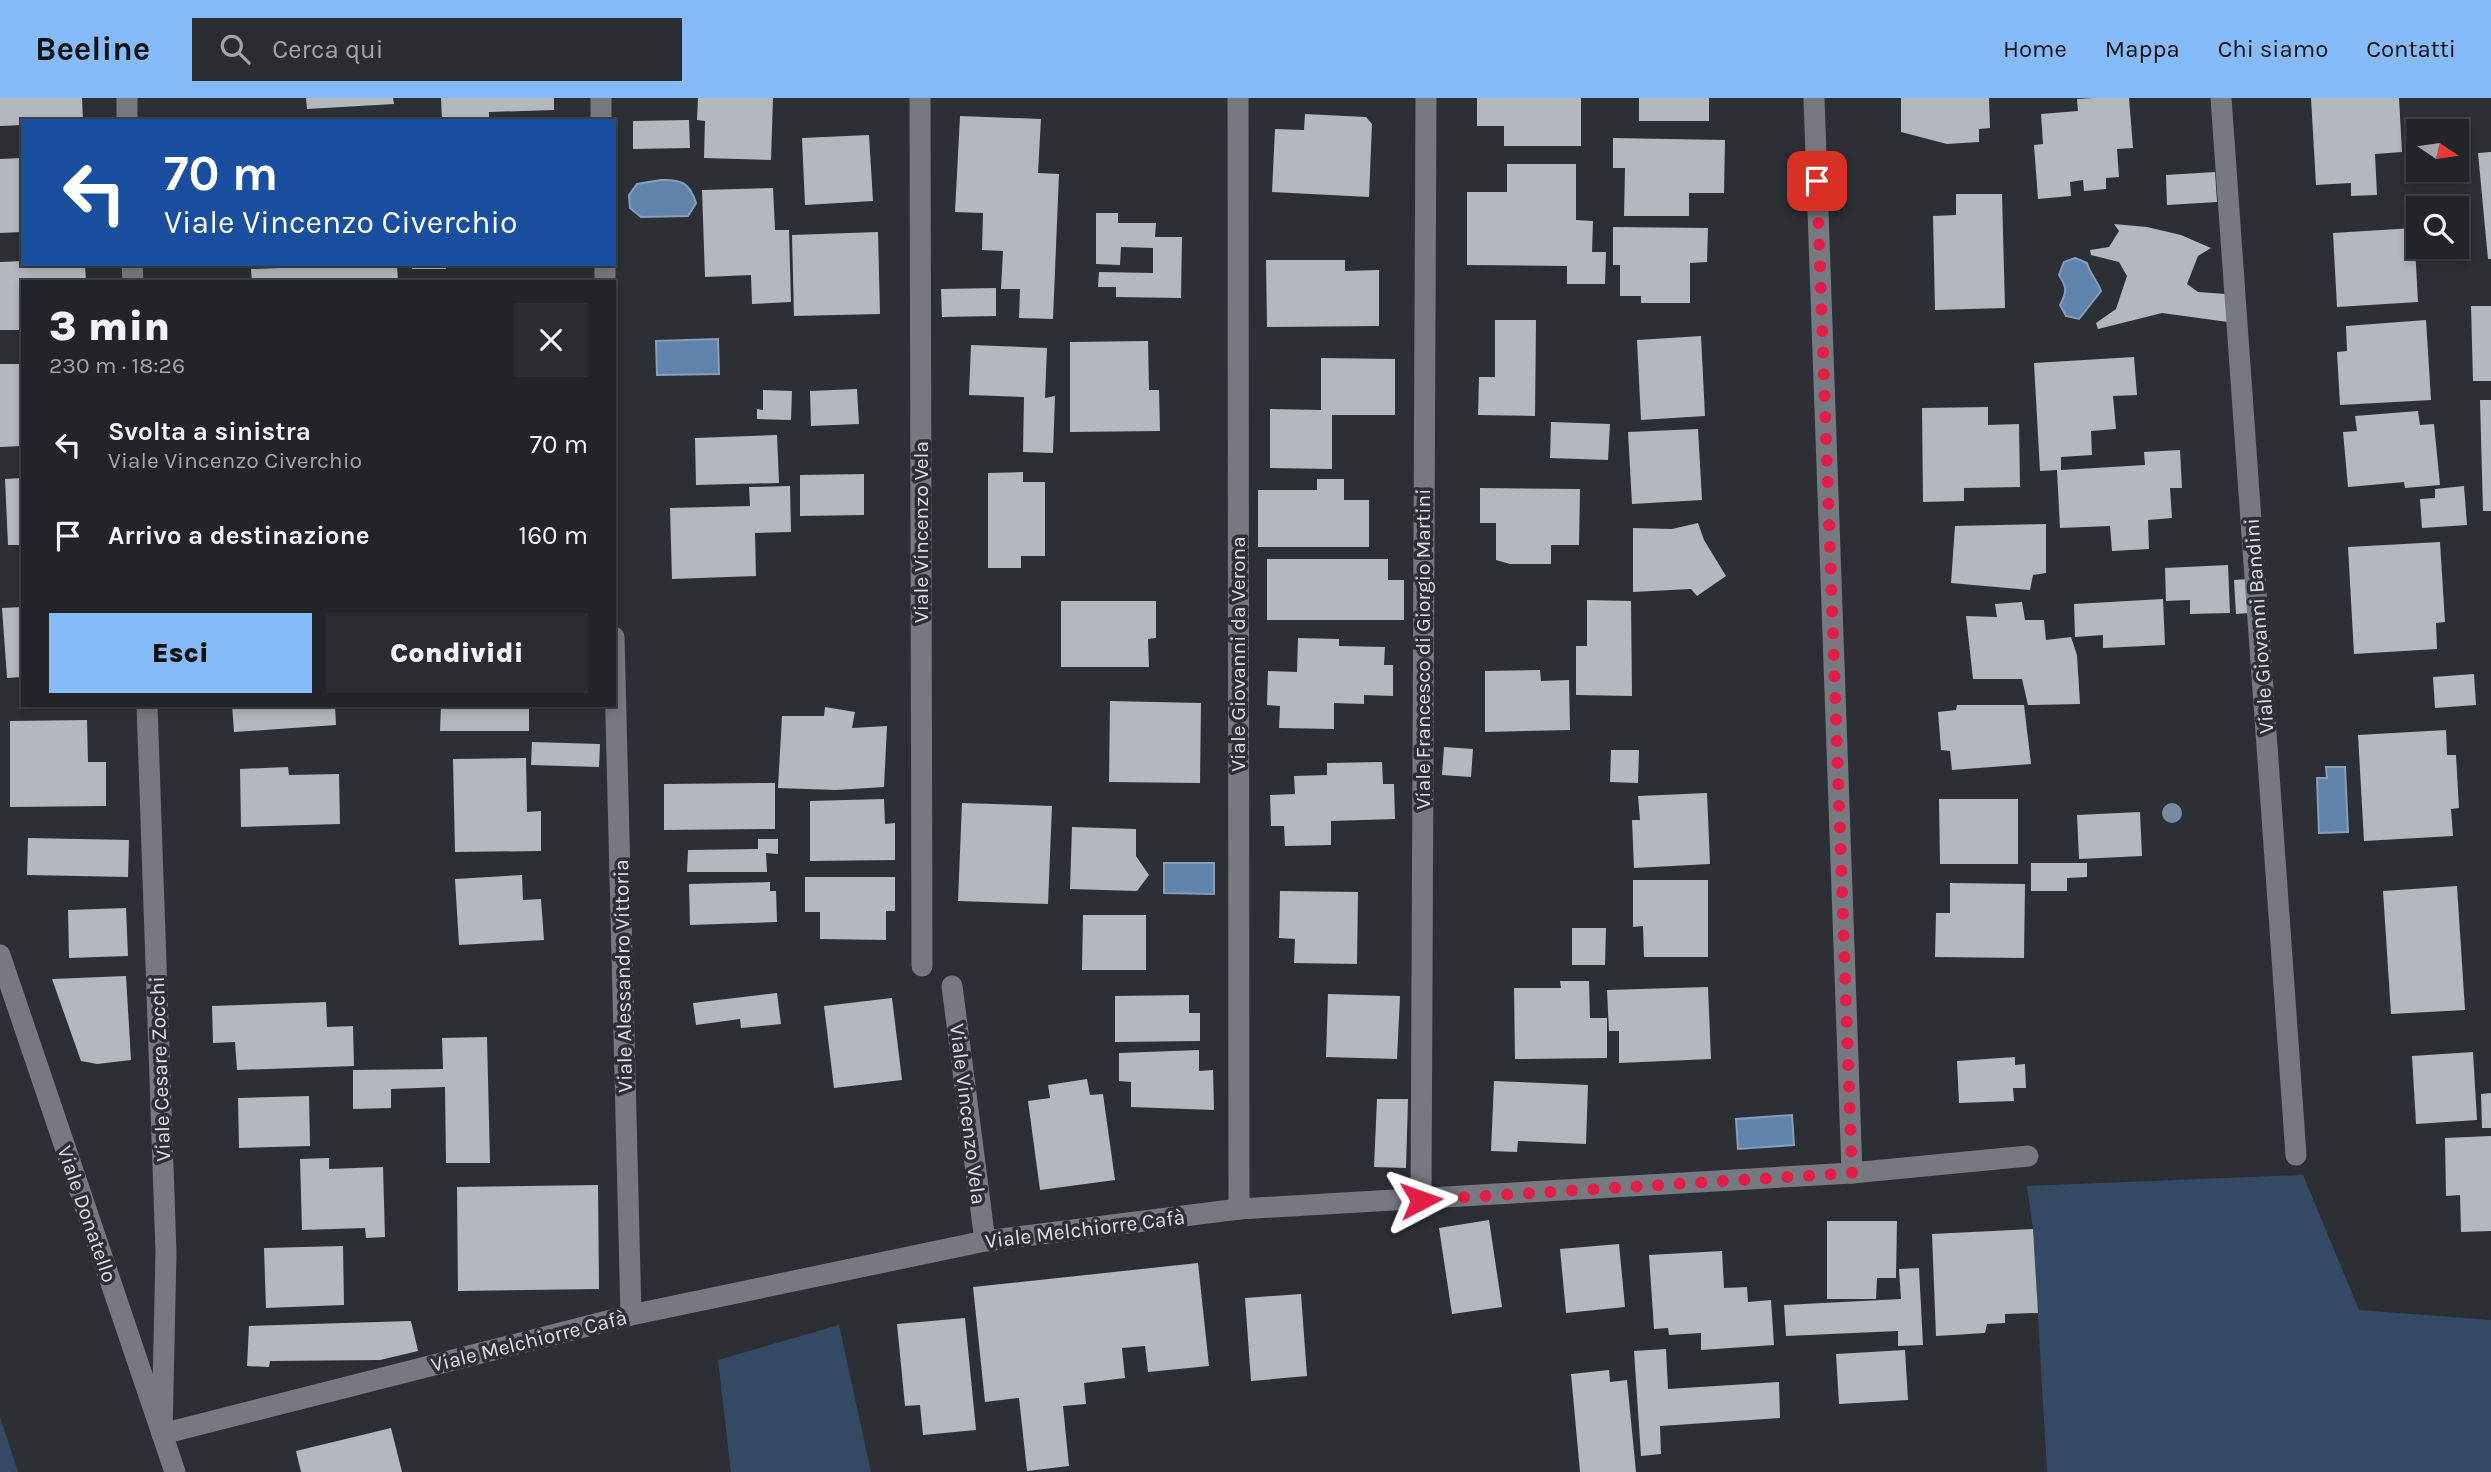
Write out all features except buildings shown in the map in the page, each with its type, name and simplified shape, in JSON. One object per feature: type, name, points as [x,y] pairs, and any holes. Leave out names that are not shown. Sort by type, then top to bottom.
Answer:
[{"type":"street","points":[[127,98],[127,119]]},
{"type":"street","points":[[601,98],[601,119]]},
{"type":"street","name":"Viale Vincenzo Vela","points":[[920,98],[922,966]]},
{"type":"street","name":"Viale Giovanni da Verona","points":[[1238,98],[1239,1209]]},
{"type":"street","name":"Viale Francesco di Giorgio Martini","points":[[1421,1200],[1426,98]]},
{"type":"street","points":[[1814,98],[1852,1173]]},
{"type":"street","name":"Viale Giovanni Bandini","points":[[2221,98],[2296,1155]]},
{"type":"street","name":"Viale Cesare Zocchi","points":[[147,707],[166,1252],[162,1433]]},
{"type":"street","name":"Viale Alessandro Vittoria","points":[[616,707],[631,1315]]},
{"type":"street","name":"Viale Donatello","points":[[0,955],[175,1472]]},
{"type":"street","name":"Viale Vincenzo Vela","points":[[952,986],[985,1241]]},
{"type":"street","name":"Viale Melchiorre Cafà","points":[[162,1433],[631,1315],[985,1241],[1239,1209],[1852,1173],[2028,1156]]},
{"type":"shaded area","points":[[674,180],[691,191],[696,203],[688,216],[641,217],[630,208],[629,195],[637,184]]},
{"type":"shaded area","points":[[2075,258],[2087,263],[2101,291],[2079,319],[2066,316],[2060,305],[2065,290],[2059,275],[2064,262]]},
{"type":"shaded area","points":[[718,339],[719,374],[657,375],[656,341]]},
{"type":"shaded area","points":[[2326,767],[2345,767],[2348,832],[2319,833],[2317,778],[2327,778]]},
{"type":"shaded area","points":[[1164,863],[1214,863],[1214,894],[1164,893]]},
{"type":"shaded area","points":[[1792,1115],[1794,1145],[1738,1149],[1736,1119]]},
{"type":"shaded area","points":[[2303,1175],[2359,1310],[2491,1320],[2491,1472],[2047,1472],[2033,1229],[2027,1186]]},
{"type":"shaded area","points":[[839,1325],[871,1472],[731,1472],[718,1360]]},
{"type":"shaded area","points":[[0,1417],[18,1472],[0,1472]]},
{"type":"route","points":[[1421,1200],[1852,1173],[1817,181]]}]
